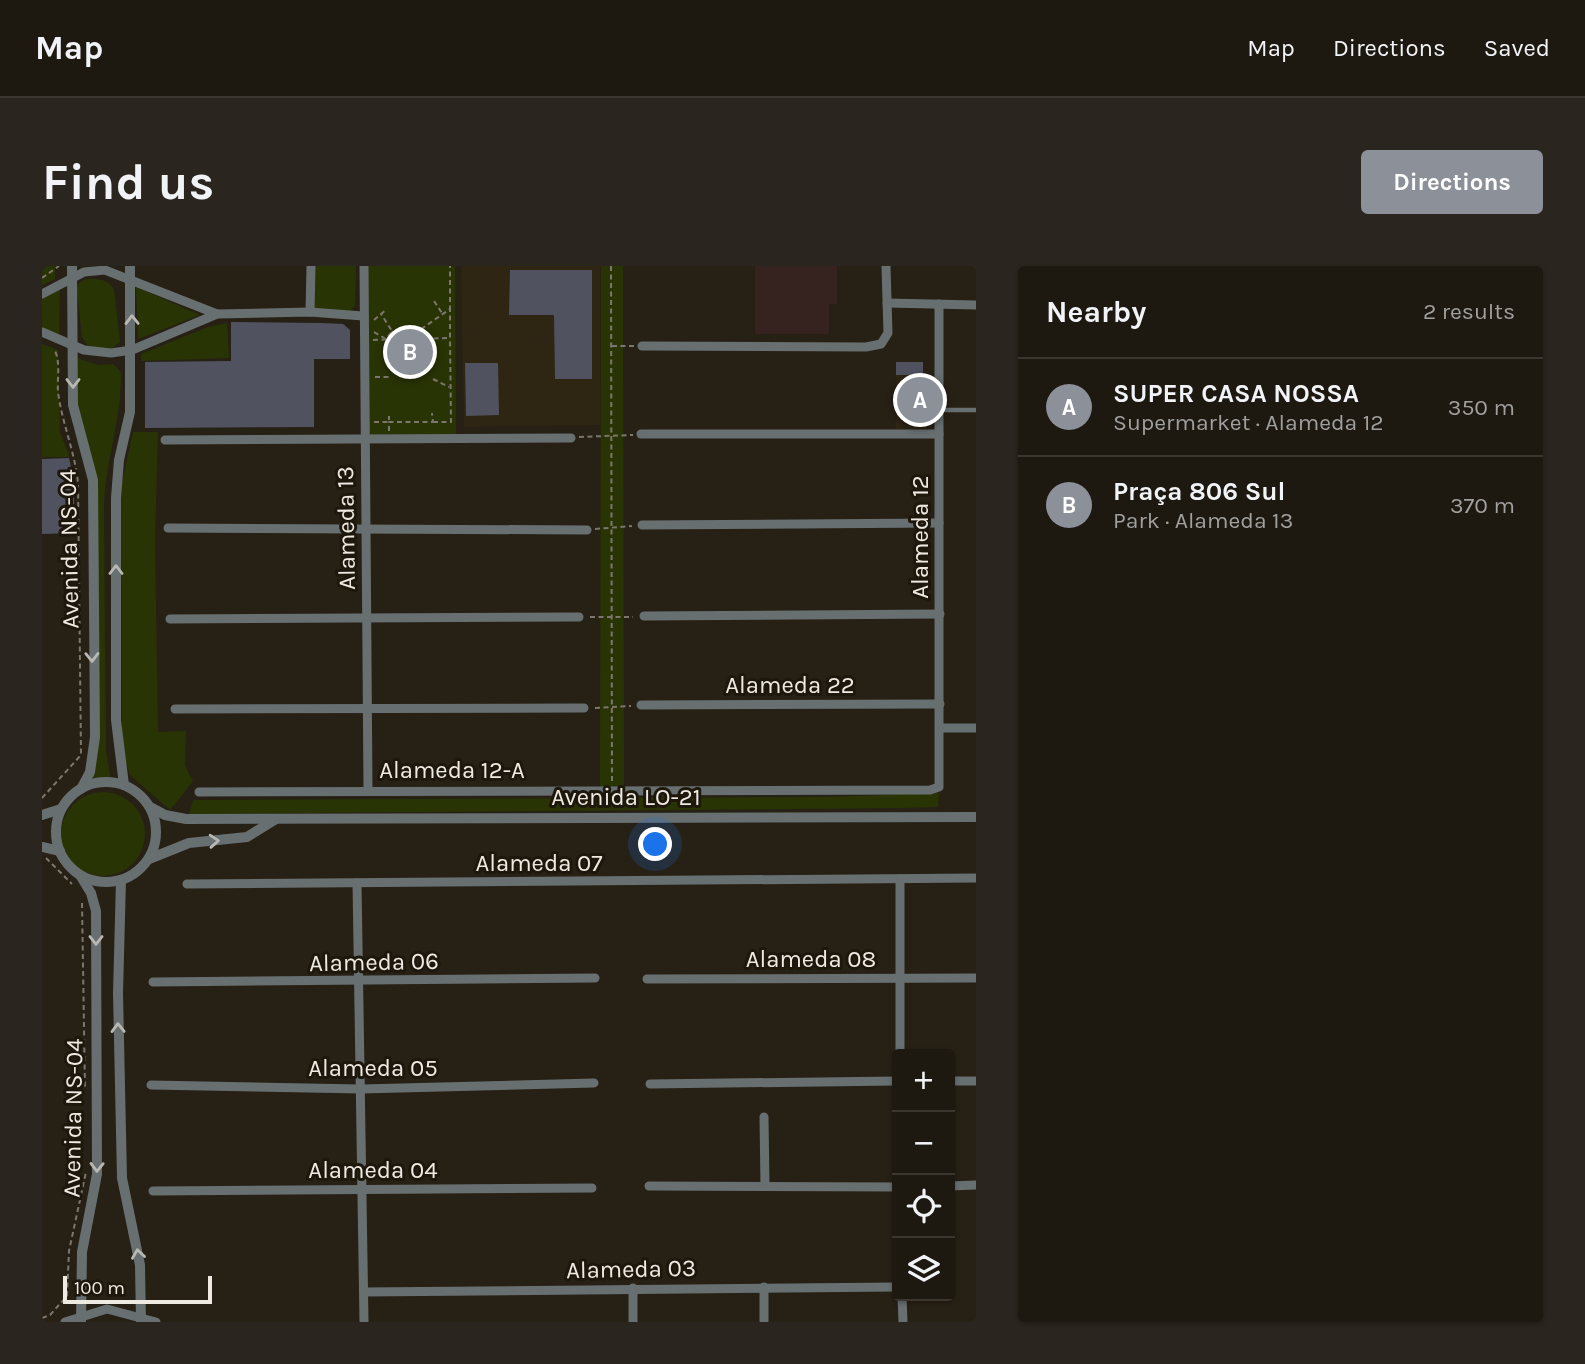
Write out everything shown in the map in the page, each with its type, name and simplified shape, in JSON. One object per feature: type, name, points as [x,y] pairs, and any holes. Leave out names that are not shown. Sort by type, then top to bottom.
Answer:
[{"type":"street","points":[[124,785],[116,719],[116,498],[119,460],[130,412],[130,266]]},
{"type":"street","points":[[310,312],[311,266]]},
{"type":"street","name":"Alameda 13","points":[[364,266],[366,320],[363,440],[368,790]]},
{"type":"street","points":[[642,346],[866,347],[881,344],[888,332],[886,266]]},
{"type":"street","points":[[42,294],[72,272],[106,270],[217,314]]},
{"type":"street","name":"Avenida NS-04","points":[[72,272],[73,405],[93,480],[94,737],[90,772],[81,789]]},
{"type":"street","points":[[887,303],[976,304]]},
{"type":"street","name":"Alameda 12","points":[[939,304],[941,769]]},
{"type":"street","points":[[42,332],[96,353],[132,350],[217,314],[310,312],[366,320]]},
{"type":"street","points":[[641,434],[939,434]]},
{"type":"street","points":[[165,440],[571,438]]},
{"type":"street","points":[[642,525],[939,523]]},
{"type":"street","points":[[168,528],[587,530]]},
{"type":"street","points":[[644,616],[940,614]]},
{"type":"street","points":[[170,619],[579,617]]},
{"type":"street","name":"Alameda 22","points":[[641,705],[940,704]]},
{"type":"street","points":[[175,709],[584,708]]},
{"type":"street","points":[[941,728],[976,728]]},
{"type":"street","name":"Alameda 12-A","points":[[199,792],[930,790],[939,787],[941,769]]},
{"type":"street","points":[[109,782],[124,785],[139,794],[150,807],[156,824],[156,842],[149,859],[137,872],[121,880],[100,882],[80,875],[68,865],[60,851],[57,823],[61,810],[81,789],[109,782]]},
{"type":"street","name":"Avenida LO-21","points":[[150,807],[174,818],[976,817]]},
{"type":"street","points":[[42,815],[61,810]]},
{"type":"street","points":[[149,859],[189,843],[247,837],[276,819]]},
{"type":"street","points":[[42,847],[60,851]]},
{"type":"street","name":"Avenida NS-04","points":[[80,875],[91,893],[96,911],[97,1174],[82,1252],[81,1319]]},
{"type":"street","name":"Alameda 07","points":[[187,884],[976,878]]},
{"type":"street","points":[[900,879],[900,1049]]},
{"type":"street","name":"Avenida NS-04","points":[[121,880],[118,993],[122,1178],[137,1244],[141,1319]]},
{"type":"street","points":[[358,883],[363,1322]]},
{"type":"street","name":"Alameda 06","points":[[153,982],[595,978]]},
{"type":"street","name":"Alameda 08","points":[[647,979],[976,978]]},
{"type":"street","points":[[650,1084],[892,1081]]},
{"type":"street","points":[[955,1081],[976,1081]]},
{"type":"street","name":"Alameda 05","points":[[151,1085],[361,1089],[594,1083]]},
{"type":"street","points":[[764,1117],[765,1186]]},
{"type":"street","points":[[955,1186],[976,1185]]},
{"type":"street","points":[[649,1186],[892,1187]]},
{"type":"street","name":"Alameda 04","points":[[153,1191],[592,1188]]},
{"type":"street","points":[[764,1287],[764,1322]]},
{"type":"street","name":"Alameda 03","points":[[364,1292],[892,1287]]},
{"type":"street","points":[[633,1288],[633,1322]]},
{"type":"street","points":[[902,1301],[903,1322]]},
{"type":"street","points":[[65,1322],[107,1309],[156,1322]]},
{"type":"lane","points":[[939,410],[976,410]]},
{"type":"path","points":[[42,278],[59,266]]},
{"type":"path","points":[[389,422],[450,422],[450,266]]},
{"type":"path","points":[[611,266],[612,790]]},
{"type":"path","points":[[434,302],[443,314]]},
{"type":"path","points":[[366,320],[387,309]]},
{"type":"path","points":[[407,339],[450,309]]},
{"type":"path","points":[[381,314],[402,348]]},
{"type":"path","points":[[386,339],[369,330],[369,340],[450,338]]},
{"type":"path","points":[[386,339],[392,331]]},
{"type":"path","points":[[42,798],[81,755],[78,483],[76,461],[61,416],[58,363],[51,345]]},
{"type":"path","points":[[612,346],[642,346]]},
{"type":"path","points":[[433,379],[450,388]]},
{"type":"path","points":[[432,413],[433,422]]},
{"type":"path","points":[[571,438],[641,434]]},
{"type":"path","points":[[587,530],[642,525]]},
{"type":"path","points":[[579,617],[644,616]]},
{"type":"path","points":[[584,708],[641,705]]},
{"type":"path","points":[[42,856],[79,889]]},
{"type":"path","points":[[82,895],[86,1094]]},
{"type":"path","points":[[42,1318],[50,1315],[67,1296],[68,1251],[86,1170]]},
{"type":"shaded area","points":[[461,266],[600,266],[600,425],[464,427]]},
{"type":"shaded area","points":[[755,266],[837,266],[837,304],[829,304],[829,334],[755,334]]},
{"type":"shaded area","points":[[896,375],[929,375],[929,426],[924,431],[896,432]]},
{"type":"green space","points":[[42,266],[55,266],[55,279],[42,285]]},
{"type":"green space","points":[[313,266],[356,266],[355,306],[349,312],[313,311]]},
{"type":"green space","points":[[366,266],[455,266],[456,438],[364,439]]},
{"type":"green space","points":[[601,266],[623,266],[624,787],[600,787]]},
{"type":"green space","points":[[85,279],[105,281],[114,289],[120,342],[108,351],[90,349],[82,337],[77,289],[78,284]]},
{"type":"green space","points":[[136,287],[200,315],[138,339]]},
{"type":"green space","points":[[60,289],[59,338],[42,330],[42,299]]},
{"type":"green space","points":[[227,323],[229,358],[141,361],[141,354],[208,327]]},
{"type":"green space","points":[[42,344],[58,350],[60,433],[70,457],[42,457]]},
{"type":"green space","points":[[77,358],[98,365],[113,364],[121,372],[119,407],[107,474],[104,509],[106,751],[111,780],[90,781],[96,486],[78,406]]},
{"type":"green space","points":[[133,432],[158,432],[155,540],[158,732],[186,731],[185,766],[193,781],[170,810],[130,775],[122,749],[121,487]]},
{"type":"green space","points":[[95,792],[111,792],[127,799],[138,810],[145,826],[142,850],[133,864],[111,876],[95,876],[79,869],[68,858],[61,842],[61,826],[68,810],[79,799]]},
{"type":"green space","points":[[939,793],[938,807],[189,814],[193,800],[823,797]]},
{"type":"building","points":[[510,270],[592,270],[592,379],[555,379],[554,315],[509,315]]},
{"type":"building","points":[[231,322],[343,324],[350,330],[350,359],[314,359],[314,427],[145,428],[145,362],[231,361]]},
{"type":"building","points":[[896,362],[923,362],[923,375],[896,375]]},
{"type":"building","points":[[465,363],[498,363],[499,415],[466,416]]},
{"type":"building","points":[[69,458],[74,480],[74,533],[42,534],[42,459]]},
{"type":"place","name":"Praça 806 Sul","points":[[410,352]]},
{"type":"place","name":"SUPER CASA NOSSA","points":[[920,400]]}]
